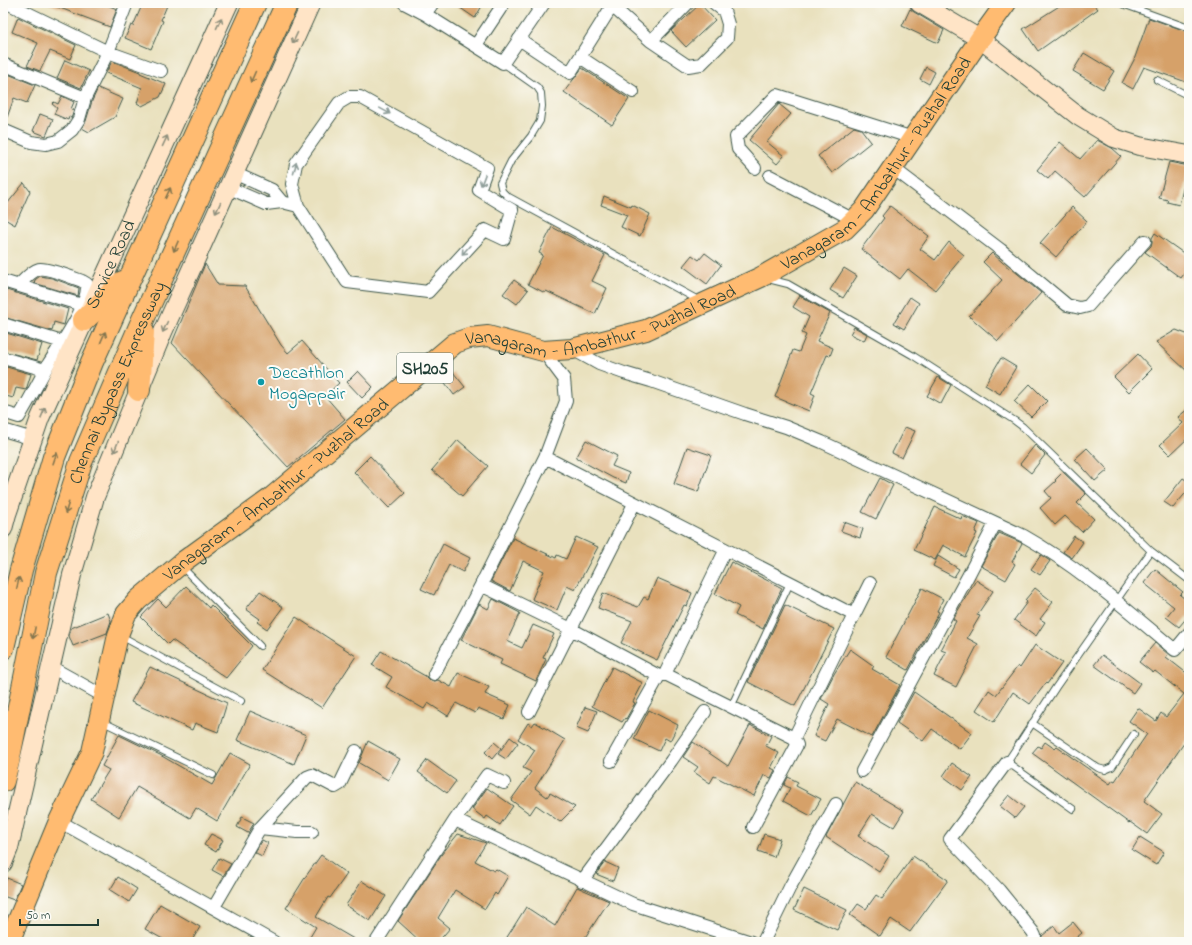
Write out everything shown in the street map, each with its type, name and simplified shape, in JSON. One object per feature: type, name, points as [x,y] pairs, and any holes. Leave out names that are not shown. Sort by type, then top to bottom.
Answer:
[{"type":"highway","name":"Chennai Bypass Expressway","points":[[3,648],[21,570],[54,457],[92,362],[255,3]]},
{"type":"highway","name":"Chennai Bypass Expressway","points":[[3,781],[46,572],[81,462],[144,317],[287,3]]},
{"type":"highway","points":[[83,313],[132,272]]},
{"type":"highway","points":[[139,390],[144,317]]},
{"type":"main road","name":"Vanagaram - Ambathur - Puzhal Road","points":[[9,942],[59,821],[92,752],[118,635],[126,614],[138,600],[180,564],[271,498],[455,343],[469,338],[488,336],[543,351],[572,349],[646,330],[761,277],[845,229],[864,210],[1006,3]]},
{"type":"street","points":[[7,3],[108,52],[161,71]]},
{"type":"street","points":[[7,132],[31,142],[46,144],[58,141],[72,130],[79,119],[85,98],[108,52],[127,3]]},
{"type":"street","name":"Service Road","points":[[3,529],[40,418],[83,313],[228,3]]},
{"type":"street","points":[[3,863],[9,848],[72,575],[95,497],[163,332],[230,180],[311,3]]},
{"type":"street","points":[[404,3],[425,14],[503,63],[544,3]]},
{"type":"street","points":[[425,14],[433,3]]},
{"type":"street","points":[[476,45],[504,3]]},
{"type":"street","points":[[651,41],[688,3]]},
{"type":"street","points":[[519,39],[570,73],[610,5],[651,41],[688,66],[701,64],[727,38],[728,24],[724,11],[714,3]]},
{"type":"street","points":[[919,3],[980,39],[1078,116],[1114,138],[1139,146],[1189,154]]},
{"type":"street","points":[[580,57],[633,92]]},
{"type":"street","points":[[3,64],[85,98]]},
{"type":"street","points":[[755,168],[738,149],[736,137],[777,95],[913,138]]},
{"type":"street","points":[[230,180],[272,190],[282,202],[298,206],[347,282],[428,292],[485,230],[504,239],[512,210],[479,190],[487,168],[360,97],[349,97],[339,103],[296,164],[292,184],[298,206]]},
{"type":"street","points":[[893,168],[1001,250],[1067,305],[1080,308],[1088,306],[1145,241]]},
{"type":"street","points":[[770,176],[854,220]]},
{"type":"street","points":[[19,285],[33,272],[39,269],[46,269],[87,284],[83,313],[62,342],[19,417],[7,431],[33,439]]},
{"type":"street","points":[[3,280],[19,285],[83,313]]},
{"type":"street","points":[[3,324],[62,342]]},
{"type":"street","points":[[572,349],[599,364],[786,427],[822,442],[995,524],[1024,536],[1044,548],[1115,601],[1175,650],[1189,633]]},
{"type":"street","points":[[434,674],[481,585],[545,457],[566,401],[564,379],[543,351]]},
{"type":"street","points":[[3,358],[45,370]]},
{"type":"street","points":[[3,412],[19,417]]},
{"type":"street","points":[[545,457],[725,551],[854,615]]},
{"type":"street","points":[[529,712],[634,504]]},
{"type":"street","points":[[862,771],[995,524]]},
{"type":"street","points":[[611,761],[662,675],[725,551]]},
{"type":"street","points":[[794,738],[870,583]]},
{"type":"street","points":[[481,585],[662,675],[794,738],[797,745],[753,827]]},
{"type":"street","points":[[51,667],[105,697]]},
{"type":"street","points":[[582,880],[671,761],[705,712]]},
{"type":"street","points":[[214,907],[260,828],[308,777],[312,775],[336,787],[340,784],[356,751]]},
{"type":"street","points":[[1006,762],[950,839],[1009,902],[1033,932],[1035,936],[1033,942]]},
{"type":"street","points":[[376,942],[455,820],[487,775],[504,783]]},
{"type":"street","points":[[763,942],[790,887],[836,804]]},
{"type":"street","points":[[455,820],[633,904],[751,942]]},
{"type":"street","points":[[59,821],[274,942]]},
{"type":"street","points":[[260,828],[312,832]]},
{"type":"lane","points":[[1120,3],[1189,28]]},
{"type":"lane","points":[[503,63],[537,87],[541,93],[542,106],[540,121],[531,136],[511,161],[500,183],[502,191],[507,196],[704,303]]},
{"type":"lane","points":[[1157,80],[1189,96]]},
{"type":"lane","points":[[761,277],[788,284],[912,355],[1015,421],[1151,551],[1189,580]]},
{"type":"lane","points":[[1073,808],[1006,762],[1115,601],[1151,551]]},
{"type":"lane","points":[[180,564],[260,646]]},
{"type":"lane","points":[[731,707],[790,583]]},
{"type":"lane","points":[[118,635],[241,701]]},
{"type":"lane","points":[[100,720],[213,775]]},
{"type":"lane","points":[[1032,723],[1098,768],[1105,770],[1112,767],[1134,734]]},
{"type":"building","points":[[47,3],[102,3],[117,9],[110,27]]},
{"type":"building","points":[[143,3],[168,3],[161,20],[163,21],[151,49],[125,38],[131,25],[133,26]]},
{"type":"building","points":[[453,3],[477,3],[482,6],[475,18]]},
{"type":"building","points":[[1064,3],[1093,3],[1098,9],[1038,51],[1023,29]]},
{"type":"building","points":[[700,4],[715,20],[686,47],[671,31]]},
{"type":"building","points":[[910,9],[944,30],[938,43],[902,26]]},
{"type":"building","points":[[18,17],[76,45],[70,59],[50,51],[40,71],[27,66],[38,43],[12,32]]},
{"type":"building","points":[[1149,18],[1189,32],[1189,83],[1144,67],[1133,89],[1122,83],[1134,60]]},
{"type":"building","points":[[1084,53],[1114,71],[1103,89],[1073,71]]},
{"type":"building","points":[[65,60],[89,71],[81,88],[57,78]]},
{"type":"building","points":[[112,61],[166,84],[160,97],[142,106],[137,103],[142,88],[106,73]]},
{"type":"building","points":[[926,67],[935,72],[929,84],[920,79]]},
{"type":"building","points":[[582,68],[629,99],[612,125],[564,92]]},
{"type":"building","points":[[3,72],[35,85],[27,103],[14,98],[5,123],[3,123]]},
{"type":"building","points":[[98,88],[123,99],[115,117],[89,132],[82,128]]},
{"type":"building","points":[[62,96],[74,102],[71,109],[74,110],[72,116],[71,118],[69,117],[68,120],[54,114],[57,108],[52,104],[54,102],[58,104]]},
{"type":"building","points":[[779,104],[791,114],[767,142],[784,156],[777,164],[749,140]]},
{"type":"building","points":[[40,114],[53,119],[46,136],[33,131]]},
{"type":"building","points":[[854,127],[861,129],[871,142],[832,173],[818,156]]},
{"type":"building","points":[[1097,140],[1112,148],[1121,156],[1085,197],[1055,171],[1048,179],[1037,170],[1060,142],[1080,159]]},
{"type":"building","points":[[1169,162],[1189,166],[1179,205],[1159,198]]},
{"type":"building","points":[[24,183],[30,191],[15,225],[3,218],[3,209]]},
{"type":"building","points":[[604,196],[631,207],[632,205],[650,214],[640,236],[621,227],[627,215],[601,205]]},
{"type":"building","points":[[890,206],[929,236],[920,249],[935,260],[949,242],[964,255],[935,290],[908,269],[900,279],[861,249],[884,218],[882,216]]},
{"type":"building","points":[[1072,207],[1087,221],[1056,257],[1040,243]]},
{"type":"building","points":[[552,227],[605,255],[592,281],[607,288],[595,314],[546,291],[545,293],[528,284],[543,255],[539,253]]},
{"type":"building","points":[[1155,233],[1189,257],[1189,267],[1181,278],[1145,252],[1151,246],[1152,238]]},
{"type":"building","points":[[705,253],[721,265],[707,284],[683,266],[692,255],[699,260]]},
{"type":"building","points":[[992,253],[1041,293],[998,341],[969,316],[1002,280],[983,262]]},
{"type":"building","name":"Decathlon Mogappair","points":[[205,264],[218,285],[245,286],[281,345],[288,353],[302,341],[339,383],[325,396],[345,419],[288,467],[172,343]]},
{"type":"building","points":[[844,268],[857,276],[843,298],[830,290]]},
{"type":"building","points":[[40,276],[52,278],[79,288],[78,296],[34,283]]},
{"type":"building","points":[[514,280],[528,290],[517,304],[503,294]]},
{"type":"building","points":[[3,289],[68,309],[64,325],[54,322],[52,331],[3,317]]},
{"type":"building","points":[[800,296],[830,313],[817,341],[833,348],[830,356],[827,355],[811,393],[815,395],[809,411],[775,397],[793,350],[799,352],[806,335],[802,333],[809,317],[793,307]]},
{"type":"building","points":[[910,297],[919,303],[904,329],[894,323]]},
{"type":"building","points":[[854,327],[867,334],[864,341],[850,334]]},
{"type":"building","points":[[1176,330],[1189,335],[1189,373],[1156,342]]},
{"type":"building","points":[[3,332],[42,344],[37,360],[3,351]]},
{"type":"building","points":[[1138,354],[1152,369],[1129,392],[1114,377]]},
{"type":"building","points":[[1001,358],[1016,367],[1000,394],[985,385]]},
{"type":"building","points":[[3,366],[31,374],[26,390],[16,388],[13,398],[3,395]]},
{"type":"building","points":[[358,371],[373,387],[362,398],[347,382]]},
{"type":"building","points":[[453,372],[465,387],[454,395],[443,380]]},
{"type":"building","points":[[938,377],[951,385],[941,404],[927,396]]},
{"type":"building","points":[[1030,384],[1047,401],[1031,417],[1014,401]]},
{"type":"building","points":[[1189,408],[1189,437],[1170,455],[1160,445],[1183,423],[1178,417]]},
{"type":"building","points":[[905,427],[915,431],[902,458],[892,453]]},
{"type":"building","points":[[458,440],[488,466],[462,496],[432,470]]},
{"type":"building","points":[[586,440],[617,456],[612,466],[629,473],[626,483],[613,478],[576,458]]},
{"type":"building","points":[[1035,445],[1045,455],[1031,473],[1020,464]]},
{"type":"building","points":[[687,447],[711,455],[698,492],[674,484]]},
{"type":"building","points":[[1087,448],[1108,470],[1095,481],[1075,459]]},
{"type":"building","points":[[370,456],[405,493],[389,508],[354,472]]},
{"type":"building","points":[[1063,472],[1086,494],[1077,503],[1094,519],[1082,532],[1065,516],[1055,525],[1040,508],[1051,498],[1045,491]]},
{"type":"building","points":[[880,478],[893,485],[876,519],[862,512]]},
{"type":"building","points":[[1183,478],[1189,482],[1189,489],[1173,508],[1164,502]]},
{"type":"building","points":[[935,507],[961,519],[962,516],[979,523],[975,532],[977,533],[965,557],[943,545],[935,560],[914,550]]},
{"type":"building","points":[[844,522],[863,529],[860,538],[841,531]]},
{"type":"building","points":[[999,533],[1022,543],[1012,562],[1015,564],[1006,580],[981,566]]},
{"type":"building","points":[[1074,536],[1083,542],[1072,558],[1063,552]]},
{"type":"building","points":[[576,537],[598,547],[575,590],[567,586],[557,610],[532,599],[544,571],[523,561],[510,591],[491,581],[513,538],[556,558],[557,555],[566,559]]},
{"type":"building","points":[[443,544],[470,558],[463,572],[449,565],[434,595],[421,589]]},
{"type":"building","points":[[1041,555],[1050,561],[1040,575],[1031,569]]},
{"type":"building","points":[[938,556],[959,569],[954,577],[933,566]]},
{"type":"building","points":[[731,562],[782,588],[763,629],[735,615],[739,607],[715,594]]},
{"type":"building","points":[[1155,569],[1183,592],[1180,595],[1189,602],[1189,615],[1179,627],[1166,617],[1174,607],[1144,583]]},
{"type":"building","points":[[657,578],[692,593],[687,606],[684,605],[657,660],[621,643],[632,621],[598,608],[603,593],[638,607],[644,597],[648,599]]},
{"type":"building","points":[[976,580],[993,591],[977,615],[980,616],[967,638],[978,644],[956,687],[934,676],[946,652],[941,650],[956,621],[953,619]]},
{"type":"building","points":[[186,586],[209,608],[211,605],[252,646],[226,678],[172,640],[168,644],[141,617],[158,599],[166,607]]},
{"type":"building","points":[[922,588],[943,599],[937,611],[939,612],[908,670],[886,657]]},
{"type":"building","points":[[1035,588],[1053,602],[1040,619],[1045,622],[1036,636],[1014,620],[1027,602],[1025,600]]},
{"type":"building","points":[[260,591],[283,607],[267,629],[257,622],[260,619],[246,609]]},
{"type":"building","points":[[493,599],[520,613],[507,641],[522,648],[533,625],[554,634],[543,658],[546,659],[536,681],[500,664],[502,660],[461,640],[479,604],[488,609]]},
{"type":"building","points":[[785,605],[834,629],[795,706],[748,682]]},
{"type":"building","points":[[108,613],[111,621],[107,633],[73,646],[69,636],[71,628]]},
{"type":"building","points":[[296,617],[356,656],[322,708],[262,670]]},
{"type":"building","points":[[1155,643],[1168,654],[1166,657],[1189,675],[1189,736],[1144,801],[1162,814],[1147,834],[1130,822],[1129,823],[1032,753],[1038,746],[1041,748],[1045,742],[1055,749],[1057,747],[1110,784],[1113,780],[1115,781],[1147,734],[1129,721],[1138,708],[1156,721],[1161,713],[1166,717],[1184,694],[1155,671],[1153,673],[1139,662]]},
{"type":"building","points":[[1035,645],[1062,663],[1030,704],[1013,692],[994,722],[976,710],[989,690],[996,695],[1018,666],[1020,668]]},
{"type":"building","points":[[850,649],[874,666],[872,669],[900,685],[872,737],[837,719],[825,741],[814,736],[829,704],[821,699],[834,674]]},
{"type":"building","points":[[381,651],[427,677],[431,681],[438,680],[451,687],[458,673],[489,687],[485,694],[510,705],[504,719],[478,708],[475,713],[456,703],[448,716],[428,703],[424,709],[386,687],[392,677],[372,665]]},
{"type":"building","points":[[1102,655],[1140,683],[1133,693],[1094,665]]},
{"type":"building","points":[[150,667],[227,703],[218,732],[195,723],[192,730],[131,702]]},
{"type":"building","points":[[612,667],[643,683],[633,702],[635,703],[626,719],[625,718],[622,722],[592,706]]},
{"type":"building","points":[[914,692],[972,733],[960,749],[932,729],[923,741],[897,723]]},
{"type":"building","points":[[585,707],[597,711],[588,733],[576,728]]},
{"type":"building","points":[[649,710],[678,725],[670,741],[665,738],[659,751],[634,739]]},
{"type":"building","points":[[250,711],[306,735],[294,764],[237,740]]},
{"type":"building","points":[[535,722],[565,740],[535,788],[547,797],[550,793],[575,807],[560,822],[536,805],[530,814],[511,800],[531,772],[523,768],[535,750],[518,739],[528,723],[532,726]]},
{"type":"building","points":[[750,725],[771,736],[766,746],[779,753],[771,768],[775,770],[771,778],[764,775],[754,796],[714,776],[710,783],[694,772],[698,767],[683,757],[693,742],[728,766]]},
{"type":"building","points":[[119,735],[160,755],[212,785],[230,753],[250,764],[217,821],[196,808],[190,818],[137,787],[119,817],[91,799],[109,770],[102,766]]},
{"type":"building","points":[[510,737],[518,743],[506,759],[498,754]]},
{"type":"building","points":[[368,741],[400,759],[388,780],[359,763]]},
{"type":"building","points":[[494,742],[501,748],[492,759],[485,752]]},
{"type":"building","points":[[427,760],[456,781],[447,793],[418,772]]},
{"type":"building","points":[[952,763],[972,777],[962,790],[943,776]]},
{"type":"building","points":[[788,777],[798,782],[796,786],[821,799],[811,816],[783,801],[790,788],[784,785]]},
{"type":"building","points":[[855,782],[904,811],[894,827],[872,814],[858,836],[889,856],[879,872],[826,837]]},
{"type":"building","points":[[487,788],[513,806],[500,825],[487,816],[485,819],[472,809]]},
{"type":"building","points":[[1009,795],[1024,807],[1015,818],[1000,806]]},
{"type":"building","points":[[242,817],[254,823],[248,833],[237,827]]},
{"type":"building","points":[[211,834],[223,840],[216,852],[204,845]]},
{"type":"building","points":[[458,834],[486,843],[475,861],[494,871],[496,869],[508,876],[497,895],[495,893],[485,909],[455,890],[438,918],[450,928],[438,942],[421,942],[398,921],[441,855]]},
{"type":"building","points":[[764,834],[780,839],[774,857],[758,851]]},
{"type":"building","points":[[1140,837],[1164,852],[1156,865],[1132,850]]},
{"type":"building","points":[[262,840],[268,843],[262,856],[254,852]]},
{"type":"building","points":[[321,855],[347,874],[330,898],[328,897],[316,917],[359,942],[307,942],[316,927],[286,908]]},
{"type":"building","points":[[913,856],[948,880],[910,932],[891,919],[880,936],[850,915],[858,904],[866,909],[876,895],[882,899]]},
{"type":"building","points":[[219,858],[231,864],[223,876],[212,870]]},
{"type":"building","points":[[605,862],[618,868],[613,881],[596,874]]},
{"type":"building","points":[[118,877],[137,889],[129,902],[110,890]]},
{"type":"building","points":[[7,878],[21,884],[14,900],[3,896],[3,887]]},
{"type":"building","points":[[362,881],[386,896],[370,921],[346,905]]},
{"type":"building","points":[[577,887],[609,901],[582,942],[504,942],[526,907],[555,926]]},
{"type":"building","points":[[804,889],[847,910],[837,930],[794,910]]},
{"type":"building","points":[[160,904],[200,927],[191,942],[168,942],[145,929]]},
{"type":"building","points":[[1073,922],[1082,933],[1071,942],[1041,942],[1042,936],[1054,926],[1059,933]]},
{"type":"place","name":"Decathlon Mogappair","points":[[261,382]]}]
